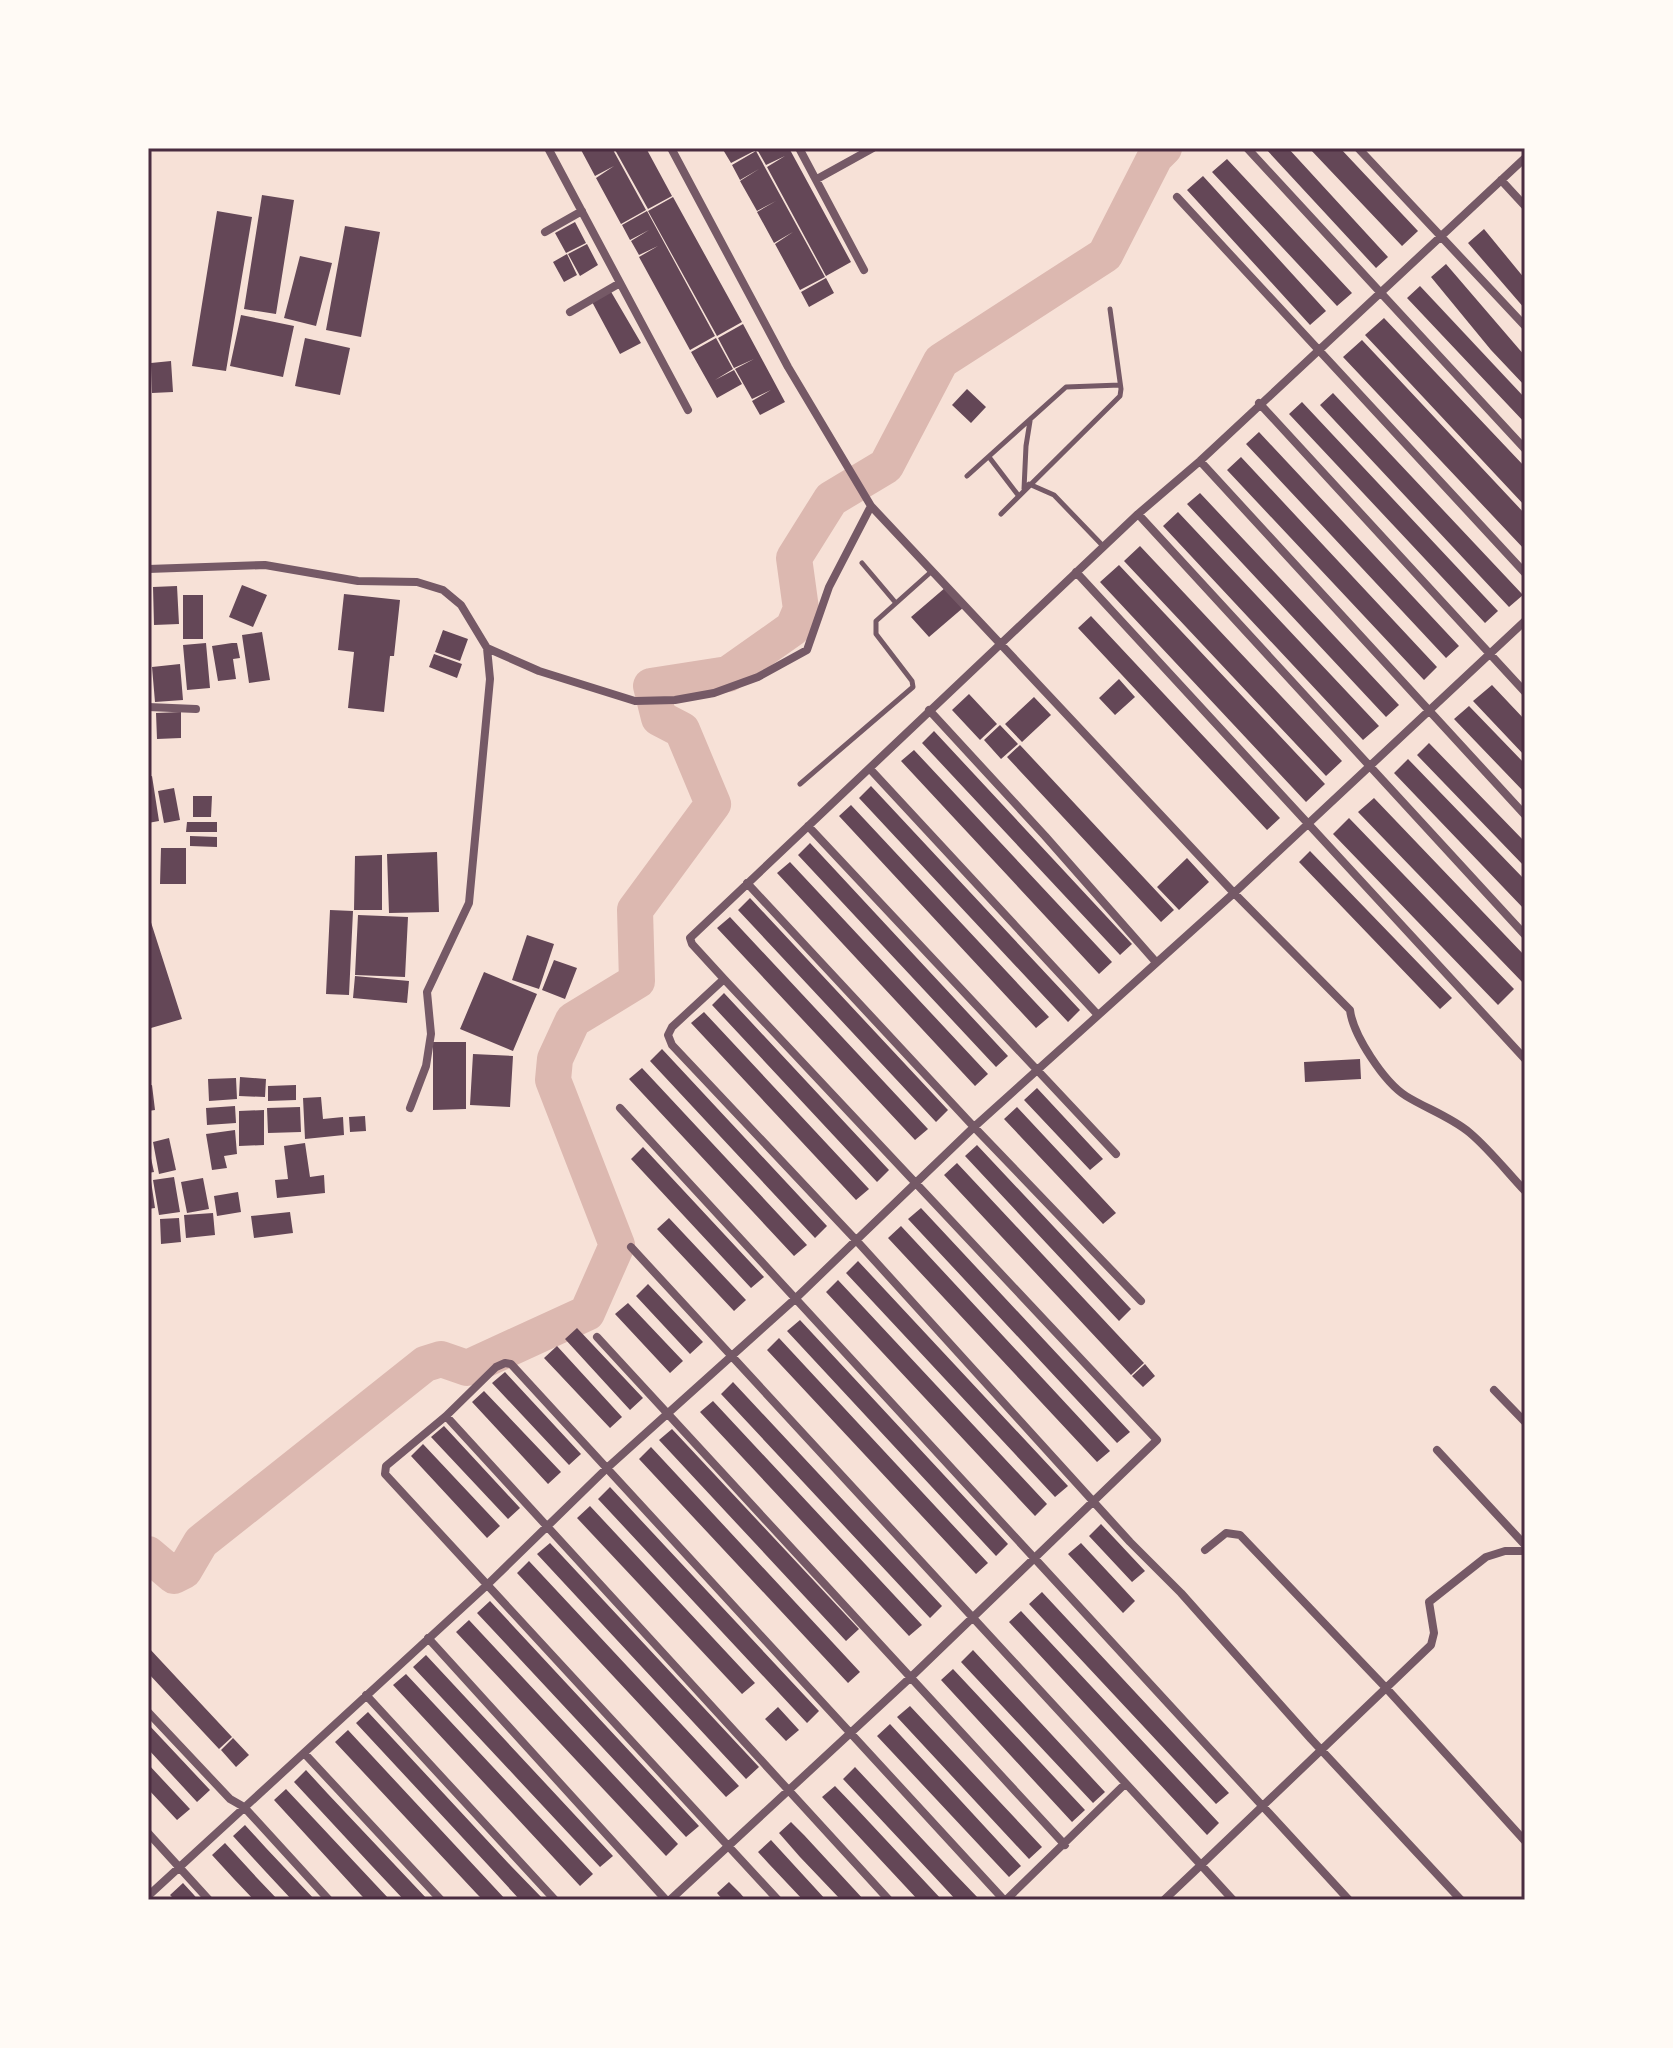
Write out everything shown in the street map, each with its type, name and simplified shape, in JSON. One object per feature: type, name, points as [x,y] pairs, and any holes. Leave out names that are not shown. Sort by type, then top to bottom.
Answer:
[{"type":"street","points":[[548,148],[688,410]]},
{"type":"street","points":[[671,148],[788,367],[868,502],[1234,893],[1350,1010],[1351,1022],[1378,1067],[1403,1094],[1452,1120],[1471,1134],[1525,1191]]},
{"type":"street","points":[[799,148],[864,270]]},
{"type":"street","points":[[817,179],[873,148]]},
{"type":"street","points":[[1247,148],[1525,449]]},
{"type":"street","points":[[1358,148],[1525,326]]},
{"type":"street","points":[[428,1638],[668,1900],[730,1847],[911,1677],[1157,1440],[724,979],[690,938],[1138,514],[1200,461],[1525,158]]},
{"type":"street","points":[[1501,180],[1525,206]]},
{"type":"street","points":[[1177,197],[1525,573]]},
{"type":"street","points":[[545,232],[582,211]]},
{"type":"street","points":[[570,312],[620,283]]},
{"type":"street","points":[[1259,403],[1525,692]]},
{"type":"street","points":[[1200,461],[1525,815]]},
{"type":"street","points":[[487,648],[550,674],[635,701],[675,700],[714,693],[758,677],[807,650],[829,587],[868,502]]},
{"type":"street","points":[[1138,514],[1525,935]]},
{"type":"street","points":[[148,569],[265,565],[358,581],[417,582],[443,590],[461,605],[487,648],[490,679],[469,903],[427,992],[431,1034],[426,1066],[410,1108]]},
{"type":"street","points":[[1076,572],[1525,1059]]},
{"type":"street","points":[[148,1896],[487,1585],[607,1468],[734,1356],[974,1127],[1234,893],[1525,621]]},
{"type":"street","points":[[148,707],[196,709]]},
{"type":"street","points":[[929,710],[1155,961]]},
{"type":"street","points":[[870,769],[1098,1015]]},
{"type":"street","points":[[808,826],[1116,1154]]},
{"type":"street","points":[[747,883],[1141,1301]]},
{"type":"street","points":[[724,979],[672,1027],[668,1035],[672,1045],[855,1239],[1461,1900]]},
{"type":"street","points":[[620,1108],[1349,1900]]},
{"type":"street","points":[[631,1247],[1233,1900]]},
{"type":"street","points":[[597,1337],[1065,1845]]},
{"type":"street","points":[[778,1900],[385,1474],[386,1466],[446,1416],[496,1367],[511,1364],[1005,1900],[1125,1784]]},
{"type":"street","points":[[1494,1390],[1525,1422]]},
{"type":"street","points":[[446,1416],[889,1900]]},
{"type":"street","points":[[1437,1450],[1525,1545]]},
{"type":"street","points":[[1205,1550],[1226,1533],[1240,1535],[1387,1689],[1525,1841]]},
{"type":"street","points":[[1164,1900],[1431,1645],[1434,1633],[1429,1602],[1486,1557],[1505,1551],[1525,1551]]},
{"type":"street","points":[[366,1695],[555,1900]]},
{"type":"street","points":[[148,1712],[230,1799],[244,1807],[329,1900]]},
{"type":"street","points":[[304,1753],[441,1900]]},
{"type":"street","points":[[148,1833],[209,1900]]},
{"type":"lane","points":[[1001,514],[1120,396],[1110,309]]},
{"type":"lane","points":[[967,476],[1066,387],[1120,385]]},
{"type":"lane","points":[[1027,486],[1026,446],[1030,420]]},
{"type":"lane","points":[[989,457],[1018,495]]},
{"type":"lane","points":[[1027,486],[1054,495],[1104,547]]},
{"type":"lane","points":[[862,563],[895,602]]},
{"type":"lane","points":[[800,784],[913,687],[912,681],[876,634],[876,621],[932,571]]},
{"type":"building","points":[[580,148],[612,148],[646,210],[621,224],[596,178],[614,166],[595,176]]},
{"type":"building","points":[[614,148],[646,148],[672,196],[648,209]]},
{"type":"building","points":[[722,148],[755,148],[756,150],[731,163]]},
{"type":"building","points":[[763,148],[789,148],[851,262],[826,276],[767,167],[785,156],[766,165],[758,151]]},
{"type":"building","points":[[1265,148],[1288,148],[1388,257],[1376,268]]},
{"type":"building","points":[[1309,148],[1340,148],[1418,231],[1402,246]]},
{"type":"building","points":[[756,151],[825,277],[800,290],[775,244],[793,232],[774,243],[757,212],[776,201],[757,211],[740,181],[759,169],[740,180],[732,165]]},
{"type":"building","points":[[1227,159],[1352,293],[1337,306],[1212,172]]},
{"type":"building","points":[[1203,176],[1326,311],[1310,325],[1187,190]]},
{"type":"building","points":[[262,195],[294,200],[276,314],[244,309]]},
{"type":"building","points":[[673,197],[742,322],[717,336],[648,211]]},
{"type":"building","points":[[217,211],[252,217],[226,371],[192,366]]},
{"type":"building","points":[[647,211],[715,336],[690,350],[639,257],[658,246],[639,255],[631,241],[649,230],[630,240],[622,225]]},
{"type":"building","points":[[575,222],[586,243],[566,253],[555,233]]},
{"type":"building","points":[[345,226],[380,232],[361,337],[326,330]]},
{"type":"building","points":[[1484,229],[1525,279],[1525,309],[1468,243]]},
{"type":"building","points":[[587,244],[598,265],[580,276],[568,254]]},
{"type":"building","points":[[567,254],[577,275],[564,282],[553,262]]},
{"type":"building","points":[[300,256],[332,263],[316,326],[284,318]]},
{"type":"building","points":[[1446,264],[1525,356],[1525,386],[1431,277]]},
{"type":"building","points":[[826,278],[834,293],[809,307],[801,292]]},
{"type":"building","points":[[1420,286],[1525,398],[1525,423],[1407,298]]},
{"type":"building","points":[[610,290],[641,343],[620,354],[591,300]]},
{"type":"building","points":[[241,315],[294,326],[283,377],[230,366]]},
{"type":"building","points":[[1384,318],[1525,467],[1525,506],[1365,335]]},
{"type":"building","points":[[743,324],[785,402],[760,415],[752,401],[771,390],[752,399],[735,369],[754,359],[734,368],[718,338]]},
{"type":"building","points":[[305,338],[350,348],[340,395],[295,386]]},
{"type":"building","points":[[716,338],[733,369],[715,380],[734,370],[742,384],[717,398],[691,352]]},
{"type":"building","points":[[1362,340],[1525,514],[1525,550],[1343,357]]},
{"type":"building","points":[[171,361],[173,392],[152,393],[151,363]]},
{"type":"building","points":[[967,389],[986,407],[971,423],[952,405]]},
{"type":"building","points":[[1333,393],[1523,595],[1509,607],[1320,405]]},
{"type":"building","points":[[1302,402],[1498,611],[1485,623],[1289,414]]},
{"type":"building","points":[[1259,432],[1459,646],[1446,658],[1246,444]]},
{"type":"building","points":[[1241,457],[1437,667],[1424,680],[1227,470]]},
{"type":"building","points":[[1200,493],[1399,705],[1386,717],[1187,504]]},
{"type":"building","points":[[1178,512],[1379,726],[1363,740],[1163,526]]},
{"type":"building","points":[[1140,546],[1342,761],[1326,776],[1124,561]]},
{"type":"building","points":[[1119,565],[1325,784],[1306,802],[1100,582]]},
{"type":"building","points":[[242,585],[267,595],[253,627],[229,617]]},
{"type":"building","points":[[177,586],[179,624],[154,625],[153,587]]},
{"type":"building","points":[[946,587],[964,607],[929,637],[911,617]]},
{"type":"building","points":[[344,594],[400,600],[384,712],[348,708],[354,652],[338,650]]},
{"type":"building","points":[[183,595],[203,595],[203,639],[183,639]]},
{"type":"building","points":[[1091,616],[1280,818],[1267,830],[1078,628]]},
{"type":"building","points":[[443,630],[468,639],[460,661],[435,652]]},
{"type":"building","points":[[262,632],[270,680],[249,683],[242,635]]},
{"type":"building","points":[[206,643],[210,688],[187,690],[183,645]]},
{"type":"building","points":[[237,643],[240,658],[233,659],[236,679],[218,681],[212,646]]},
{"type":"building","points":[[434,654],[462,664],[457,678],[429,667]]},
{"type":"building","points":[[180,664],[183,700],[155,702],[152,667]]},
{"type":"building","points":[[1119,679],[1135,697],[1115,715],[1099,698]]},
{"type":"building","points":[[1492,685],[1525,720],[1525,756],[1473,701]]},
{"type":"building","points":[[969,694],[997,724],[980,740],[952,710]]},
{"type":"building","points":[[1034,697],[1051,715],[1022,742],[1005,724]]},
{"type":"building","points":[[1469,706],[1525,764],[1525,793],[1454,719]]},
{"type":"building","points":[[181,712],[181,738],[157,739],[156,713]]},
{"type":"building","points":[[1000,725],[1018,744],[1001,759],[984,740]]},
{"type":"building","points":[[934,731],[1132,944],[1120,955],[922,743]]},
{"type":"building","points":[[1429,743],[1525,842],[1525,867],[1417,755]]},
{"type":"building","points":[[1020,745],[1174,910],[1161,922],[1007,757]]},
{"type":"building","points":[[914,750],[1112,962],[1099,974],[901,761]]},
{"type":"building","points":[[1408,759],[1525,880],[1525,910],[1394,773]]},
{"type":"building","points":[[152,776],[159,821],[148,823],[148,777]]},
{"type":"building","points":[[871,786],[1080,1010],[1068,1022],[859,798]]},
{"type":"building","points":[[174,788],[180,820],[164,823],[158,791]]},
{"type":"building","points":[[193,796],[212,796],[211,817],[193,817]]},
{"type":"building","points":[[1374,798],[1525,956],[1525,985],[1358,812]]},
{"type":"building","points":[[851,805],[1049,1017],[1036,1028],[839,816]]},
{"type":"building","points":[[1349,818],[1514,989],[1498,1005],[1333,834]]},
{"type":"building","points":[[187,822],[217,822],[217,832],[186,832]]},
{"type":"building","points":[[190,836],[217,837],[217,847],[190,846]]},
{"type":"building","points":[[810,843],[1008,1056],[996,1067],[798,855]]},
{"type":"building","points":[[161,848],[186,848],[186,884],[160,884]]},
{"type":"building","points":[[1310,851],[1452,998],[1440,1009],[1299,862]]},
{"type":"building","points":[[437,852],[439,912],[389,913],[387,854]]},
{"type":"building","points":[[382,855],[382,910],[354,910],[355,856]]},
{"type":"building","points":[[1187,858],[1209,882],[1179,910],[1157,887]]},
{"type":"building","points":[[790,862],[988,1074],[975,1086],[777,873]]},
{"type":"building","points":[[750,898],[948,1110],[936,1122],[738,910]]},
{"type":"building","points":[[330,910],[353,911],[349,995],[326,994]]},
{"type":"building","points":[[148,913],[182,1019],[151,1028],[148,1017]]},
{"type":"building","points":[[358,915],[408,917],[405,977],[355,975]]},
{"type":"building","points":[[730,917],[928,1129],[915,1140],[717,928]]},
{"type":"building","points":[[527,935],[554,944],[539,989],[512,980]]},
{"type":"building","points":[[554,960],[577,968],[565,999],[542,990]]},
{"type":"building","points":[[484,972],[537,994],[513,1051],[460,1029]]},
{"type":"building","points":[[355,976],[409,981],[407,1003],[353,998]]},
{"type":"building","points":[[724,993],[889,1170],[877,1182],[712,1005]]},
{"type":"building","points":[[704,1012],[869,1189],[856,1200],[691,1023]]},
{"type":"building","points":[[433,1042],[466,1042],[466,1109],[433,1110]]},
{"type":"building","points":[[662,1049],[827,1226],[815,1238],[650,1061]]},
{"type":"building","points":[[473,1054],[513,1056],[510,1107],[470,1105]]},
{"type":"building","points":[[1360,1059],[1361,1079],[1305,1082],[1304,1062]]},
{"type":"building","points":[[642,1068],[807,1245],[794,1256],[629,1079]]},
{"type":"building","points":[[240,1077],[266,1079],[265,1097],[239,1096]]},
{"type":"building","points":[[236,1078],[237,1099],[209,1101],[208,1079]]},
{"type":"building","points":[[152,1085],[155,1110],[148,1111],[148,1086]]},
{"type":"building","points":[[296,1085],[296,1100],[268,1101],[268,1086]]},
{"type":"building","points":[[1037,1088],[1103,1159],[1090,1170],[1024,1100]]},
{"type":"building","points":[[321,1097],[323,1119],[343,1117],[344,1135],[305,1139],[303,1098]]},
{"type":"building","points":[[235,1106],[236,1123],[207,1125],[206,1108]]},
{"type":"building","points":[[300,1107],[301,1132],[268,1133],[267,1108]]},
{"type":"building","points":[[1017,1107],[1116,1213],[1103,1224],[1004,1119]]},
{"type":"building","points":[[264,1110],[264,1145],[239,1146],[239,1111]]},
{"type":"building","points":[[365,1116],[366,1131],[350,1132],[349,1117]]},
{"type":"building","points":[[235,1130],[237,1154],[224,1156],[227,1168],[212,1170],[206,1134]]},
{"type":"building","points":[[169,1138],[176,1170],[159,1174],[153,1142]]},
{"type":"building","points":[[305,1143],[310,1177],[324,1175],[325,1193],[277,1198],[275,1180],[288,1179],[284,1146]]},
{"type":"building","points":[[148,1144],[154,1172],[148,1173]]},
{"type":"building","points":[[977,1145],[1131,1309],[1119,1321],[965,1156]]},
{"type":"building","points":[[643,1147],[764,1277],[751,1288],[631,1159]]},
{"type":"building","points":[[957,1163],[1144,1363],[1131,1375],[944,1175]]},
{"type":"building","points":[[174,1177],[180,1212],[159,1215],[153,1180]]},
{"type":"building","points":[[203,1178],[209,1209],[187,1213],[181,1182]]},
{"type":"building","points":[[148,1181],[151,1181],[155,1208],[148,1209]]},
{"type":"building","points":[[238,1192],[241,1212],[217,1216],[214,1196]]},
{"type":"building","points":[[921,1208],[1130,1432],[1117,1443],[908,1219]]},
{"type":"building","points":[[290,1212],[293,1233],[254,1238],[251,1216]]},
{"type":"building","points":[[213,1213],[215,1235],[186,1238],[184,1215]]},
{"type":"building","points":[[179,1218],[181,1242],[161,1244],[160,1219]]},
{"type":"building","points":[[669,1218],[746,1300],[734,1311],[657,1229]]},
{"type":"building","points":[[901,1226],[1110,1451],[1097,1462],[888,1238]]},
{"type":"building","points":[[858,1261],[1068,1486],[1055,1497],[846,1273]]},
{"type":"building","points":[[838,1280],[1047,1504],[1035,1516],[826,1292]]},
{"type":"building","points":[[648,1284],[703,1342],[690,1354],[636,1296]]},
{"type":"building","points":[[628,1303],[683,1361],[670,1373],[615,1314]]},
{"type":"building","points":[[800,1320],[1008,1544],[996,1556],[787,1331]]},
{"type":"building","points":[[577,1328],[643,1398],[630,1410],[565,1339]]},
{"type":"building","points":[[779,1338],[988,1563],[976,1574],[767,1350]]},
{"type":"building","points":[[557,1346],[622,1417],[610,1428],[544,1358]]},
{"type":"building","points":[[1145,1364],[1155,1376],[1143,1387],[1132,1376]]},
{"type":"building","points":[[505,1372],[581,1454],[569,1465],[492,1383]]},
{"type":"building","points":[[733,1382],[942,1606],[930,1618],[721,1394]]},
{"type":"building","points":[[484,1391],[561,1472],[548,1484],[472,1402]]},
{"type":"building","points":[[713,1401],[922,1625],[909,1636],[700,1412]]},
{"type":"building","points":[[444,1426],[520,1508],[508,1519],[431,1437]]},
{"type":"building","points":[[672,1429],[859,1629],[846,1641],[659,1440]]},
{"type":"building","points":[[423,1444],[500,1526],[487,1538],[411,1456]]},
{"type":"building","points":[[651,1447],[860,1672],[848,1683],[639,1459]]},
{"type":"building","points":[[610,1487],[819,1711],[807,1723],[598,1499]]},
{"type":"building","points":[[590,1506],[755,1683],[742,1694],[577,1518]]},
{"type":"building","points":[[1101,1524],[1145,1571],[1132,1582],[1089,1536]]},
{"type":"building","points":[[550,1543],[759,1767],[746,1779],[537,1554]]},
{"type":"building","points":[[1081,1543],[1135,1601],[1123,1613],[1068,1554]]},
{"type":"building","points":[[529,1561],[739,1786],[726,1797],[517,1573]]},
{"type":"building","points":[[1042,1592],[1229,1793],[1216,1804],[1029,1604]]},
{"type":"building","points":[[490,1601],[699,1826],[686,1837],[477,1613]]},
{"type":"building","points":[[1021,1611],[1219,1823],[1207,1835],[1009,1622]]},
{"type":"building","points":[[469,1620],[678,1844],[666,1856],[456,1632]]},
{"type":"building","points":[[148,1647],[232,1737],[219,1749],[148,1673]]},
{"type":"building","points":[[973,1650],[1105,1792],[1093,1803],[961,1662]]},
{"type":"building","points":[[426,1655],[613,1856],[600,1867],[413,1667]]},
{"type":"building","points":[[953,1669],[1085,1810],[1072,1822],[941,1680]]},
{"type":"building","points":[[406,1674],[593,1874],[580,1886],[393,1685]]},
{"type":"building","points":[[910,1706],[1042,1847],[1029,1859],[897,1717]]},
{"type":"building","points":[[778,1707],[799,1730],[786,1741],[765,1719]]},
{"type":"building","points":[[368,1712],[544,1900],[520,1900],[356,1723]]},
{"type":"building","points":[[148,1724],[210,1790],[197,1802],[148,1749]]},
{"type":"building","points":[[890,1724],[1021,1866],[1009,1877],[877,1736]]},
{"type":"building","points":[[348,1730],[506,1900],[483,1900],[335,1742]]},
{"type":"building","points":[[233,1738],[249,1755],[236,1767],[221,1750]]},
{"type":"building","points":[[148,1764],[190,1809],[177,1820],[148,1789]]},
{"type":"building","points":[[855,1767],[980,1900],[956,1900],[843,1779]]},
{"type":"building","points":[[306,1770],[428,1900],[404,1900],[371,1865],[294,1782]]},
{"type":"building","points":[[835,1786],[942,1900],[918,1900],[822,1797]]},
{"type":"building","points":[[286,1789],[390,1900],[366,1900],[361,1895],[274,1800]]},
{"type":"building","points":[[791,1822],[864,1900],[841,1900],[800,1857],[779,1833]]},
{"type":"building","points":[[245,1825],[315,1900],[292,1900],[233,1836]]},
{"type":"building","points":[[771,1840],[826,1900],[803,1900],[758,1852]]},
{"type":"building","points":[[225,1843],[278,1900],[254,1900],[234,1879],[212,1855]]},
{"type":"building","points":[[729,1882],[746,1900],[723,1900],[717,1893]]},
{"type":"building","points":[[183,1883],[198,1900],[175,1900],[170,1895]]},
{"type":"waterway","points":[[148,1554],[174,1576],[184,1571],[201,1542],[425,1364],[441,1359],[467,1368],[587,1313],[617,1245],[553,1080],[555,1059],[573,1020],[637,981],[635,910],[713,804],[682,730],[659,718],[651,686],[728,674],[793,628],[801,609],[794,558],[831,499],[886,466],[941,361],[1105,255],[1155,157],[1164,148]]}]
